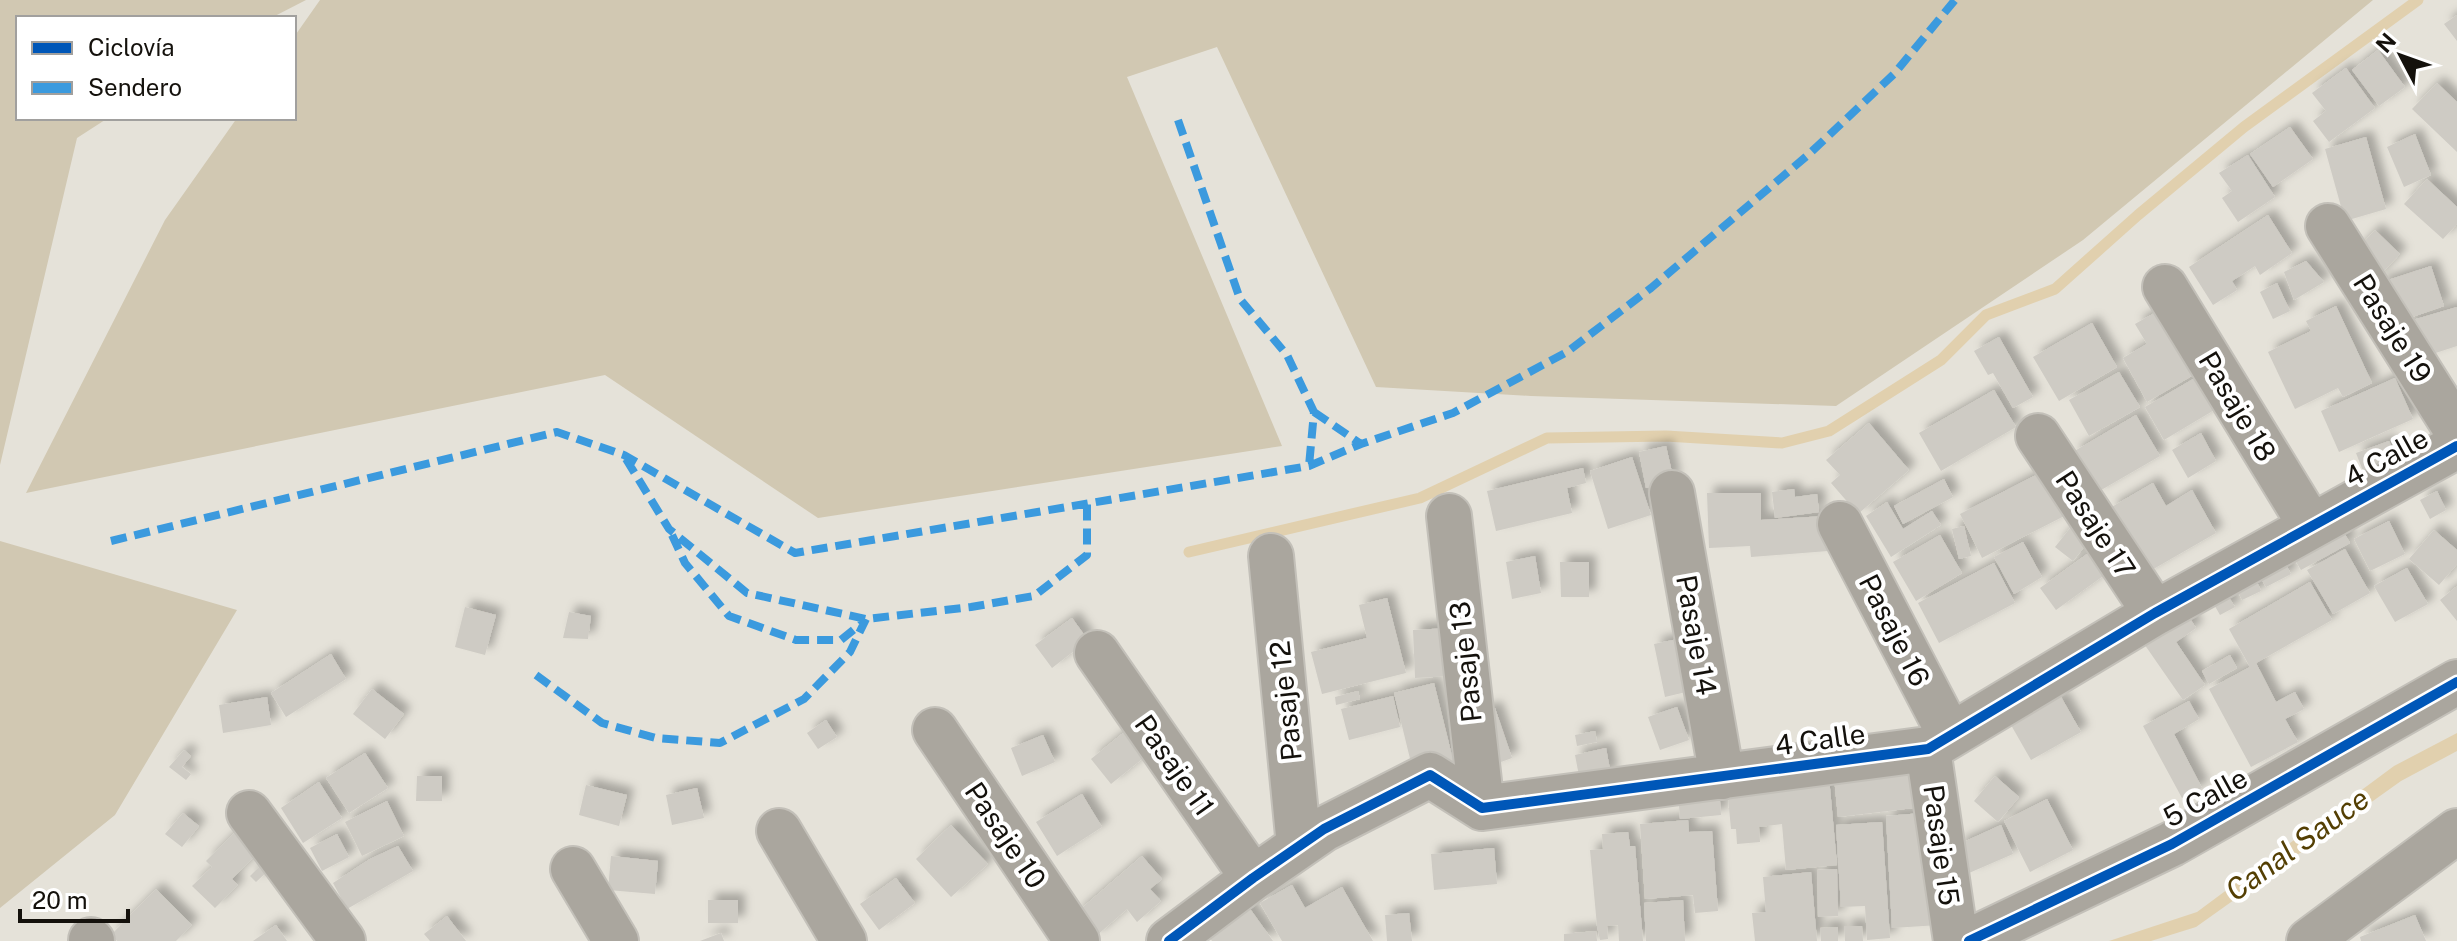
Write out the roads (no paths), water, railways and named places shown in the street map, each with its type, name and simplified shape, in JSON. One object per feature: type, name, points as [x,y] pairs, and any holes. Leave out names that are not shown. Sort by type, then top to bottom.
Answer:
[{"type":"street","name":"Pasaje 19","points":[[2328,226],[2457,431]]},
{"type":"street","name":"Pasaje 18","points":[[2165,287],[2311,526]]},
{"type":"street","name":"Pasaje 17","points":[[2038,436],[2155,613]]},
{"type":"street","name":"4 Calle","points":[[1482,808],[1722,777],[1939,742],[2155,613],[2457,446]]},
{"type":"street","name":"Pasaje 14","points":[[1672,493],[1722,777]]},
{"type":"street","name":"Pasaje 13","points":[[1449,516],[1482,808]]},
{"type":"street","name":"Pasaje 16","points":[[1840,524],[1939,742]]},
{"type":"street","name":"Pasaje 12","points":[[1271,556],[1299,846]]},
{"type":"street","name":"Pasaje 11","points":[[1097,653],[1253,878]]},
{"type":"street","name":"5 Calle","points":[[1969,941],[2172,844],[2457,682]]},
{"type":"street","name":"Pasaje 10","points":[[935,730],[1077,941]]},
{"type":"street","name":"Pasaje 15","points":[[1939,742],[1956,941]]},
{"type":"street","points":[[1169,941],[1324,829],[1430,775],[1482,808]]},
{"type":"street","points":[[249,813],[343,941]]},
{"type":"street","points":[[779,831],[844,941]]},
{"type":"street","points":[[2309,941],[2454,847]]},
{"type":"street","points":[[573,869],[616,941]]},
{"type":"water","name":"Canal Sauce","points":[[2457,733],[2457,751],[2401,781],[2196,927],[2151,941],[2109,941],[2197,912],[2394,766]]},
{"type":"waterway","points":[[1189,552],[1420,498],[1547,438],[1666,436],[1782,443],[1829,431],[1941,360],[1986,315],[2055,289],[2244,127],[2418,0]]}]
